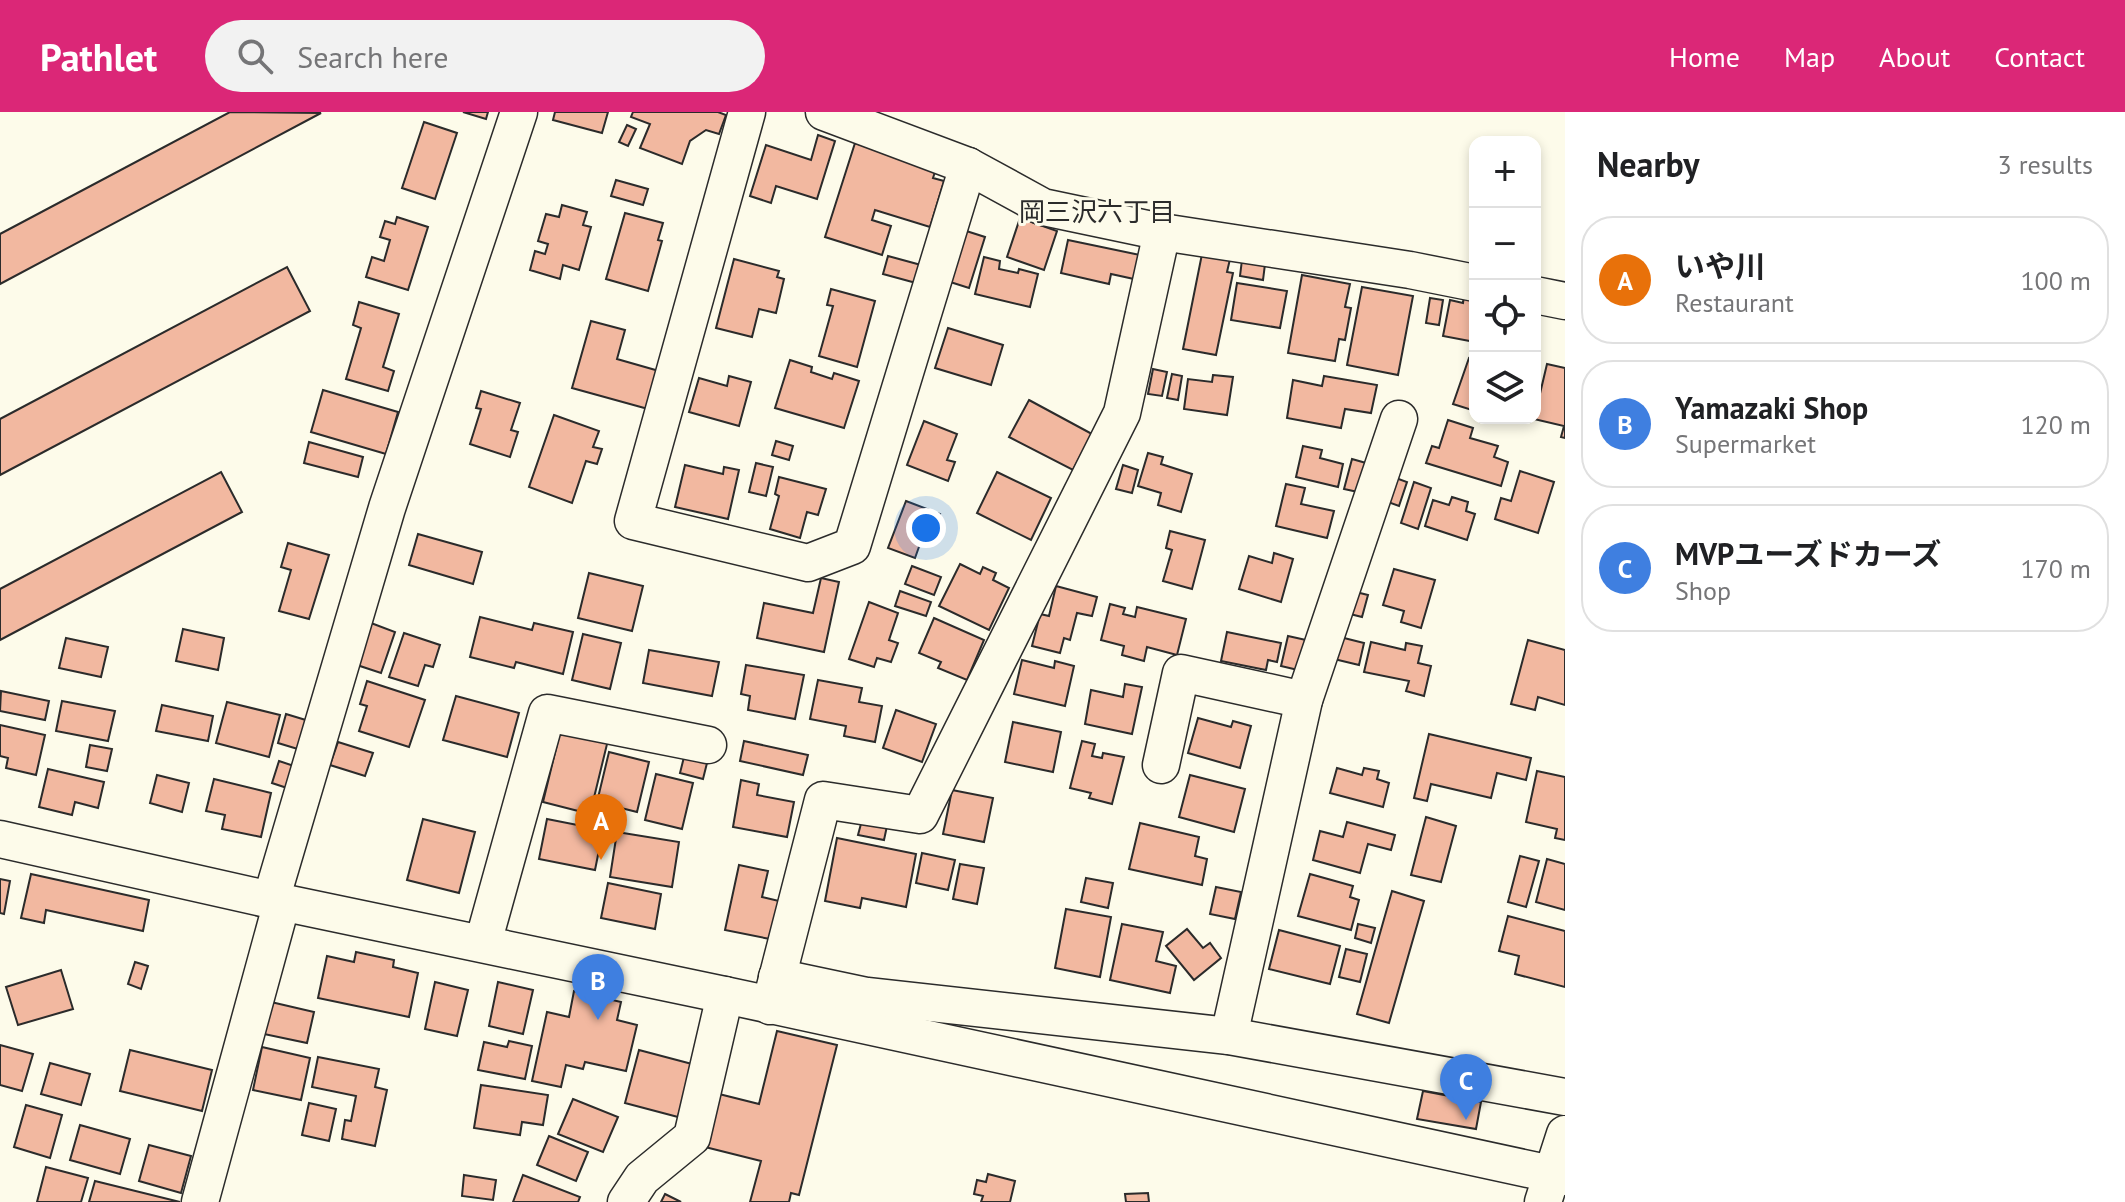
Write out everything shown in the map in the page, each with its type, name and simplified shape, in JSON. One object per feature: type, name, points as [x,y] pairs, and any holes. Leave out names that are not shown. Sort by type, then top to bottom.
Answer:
[{"type":"street","points":[[200,1202],[276,901],[387,508],[519,112]]},
{"type":"street","points":[[747,112],[633,521],[808,563],[852,546],[968,166]]},
{"type":"street","points":[[824,112],[968,166],[1043,207],[1162,232],[1469,282]]},
{"type":"street","points":[[774,991],[823,800],[920,815],[1122,413],[1162,232]]},
{"type":"street","points":[[1541,296],[1565,301]]},
{"type":"street","points":[[1229,1036],[1304,700],[1399,419]]},
{"type":"street","points":[[1161,765],[1181,673],[1304,700]]},
{"type":"street","points":[[483,943],[547,713],[708,745]]},
{"type":"street","points":[[0,839],[276,901],[725,995],[774,991],[867,996],[1229,1036],[1565,1097]]},
{"type":"street","points":[[774,991],[1553,1184],[1565,1134]]},
{"type":"street","points":[[626,1202],[642,1178],[692,1137],[725,995]]},
{"type":"building","points":[[230,112],[321,113],[0,284],[0,234]]},
{"type":"building","points":[[463,112],[488,112],[486,119]]},
{"type":"building","points":[[555,112],[608,112],[602,133],[553,120]]},
{"type":"building","points":[[633,112],[718,112],[726,115],[719,134],[706,130],[690,141],[682,164],[640,148],[650,124],[631,117]]},
{"type":"building","points":[[424,122],[457,133],[435,199],[402,188]]},
{"type":"building","points":[[627,125],[636,129],[628,146],[619,142]]},
{"type":"building","points":[[818,135],[835,141],[817,199],[776,186],[771,203],[750,196],[766,145],[811,160]]},
{"type":"building","points":[[855,143],[936,169],[933,178],[944,181],[930,227],[875,210],[872,220],[891,226],[882,255],[825,237]]},
{"type":"building","points":[[616,180],[648,189],[643,205],[611,196]]},
{"type":"building","points":[[562,205],[587,212],[583,225],[591,227],[579,270],[563,265],[560,279],[530,270],[535,251],[545,254],[548,244],[538,241],[546,214],[559,217]]},
{"type":"building","points":[[625,213],[663,223],[658,240],[662,241],[648,291],[606,279]]},
{"type":"building","points":[[397,217],[428,227],[408,290],[366,277],[372,257],[384,261],[390,240],[380,237],[385,221],[395,224]]},
{"type":"building","points":[[1020,218],[1057,231],[1044,270],[1007,257]]},
{"type":"building","points":[[960,229],[985,237],[969,288],[944,280]]},
{"type":"building","points":[[1068,240],[1140,255],[1134,279],[1111,274],[1109,284],[1061,273]]},
{"type":"building","points":[[1202,254],[1230,259],[1227,272],[1233,273],[1216,355],[1183,349]]},
{"type":"building","points":[[888,256],[921,265],[916,283],[883,274]]},
{"type":"building","points":[[984,257],[1000,261],[999,269],[1018,273],[1019,269],[1038,274],[1030,307],[975,294]]},
{"type":"building","points":[[734,259],[779,271],[777,277],[784,279],[776,313],[759,309],[752,337],[716,328]]},
{"type":"building","points":[[1242,260],[1265,264],[1263,280],[1240,276]]},
{"type":"building","points":[[287,267],[310,311],[0,475],[0,419]]},
{"type":"building","points":[[1302,275],[1350,284],[1345,307],[1351,308],[1345,340],[1339,339],[1335,361],[1288,353]]},
{"type":"building","points":[[1237,283],[1287,291],[1280,328],[1231,320]]},
{"type":"building","points":[[1362,287],[1413,296],[1398,375],[1347,365]]},
{"type":"building","points":[[831,289],[875,301],[857,367],[819,356],[833,306],[827,305]]},
{"type":"building","points":[[1464,296],[1469,297],[1469,341],[1443,336],[1450,300],[1463,303]]},
{"type":"building","points":[[1430,298],[1443,300],[1439,325],[1426,323]]},
{"type":"building","points":[[359,302],[399,314],[383,367],[394,371],[388,391],[346,379],[361,328],[353,325]]},
{"type":"building","points":[[591,321],[625,330],[617,359],[659,371],[648,409],[572,388]]},
{"type":"building","points":[[948,328],[1003,345],[991,385],[935,368]]},
{"type":"building","points":[[1469,358],[1469,409],[1453,404]]},
{"type":"building","points":[[790,360],[812,367],[811,372],[832,379],[834,373],[859,381],[844,428],[775,408]]},
{"type":"building","points":[[1547,364],[1565,368],[1565,438],[1561,437],[1564,426],[1541,421],[1541,389]]},
{"type":"building","points":[[1153,369],[1167,372],[1162,396],[1148,394]]},
{"type":"building","points":[[1172,374],[1182,376],[1178,400],[1167,398]]},
{"type":"building","points":[[1213,375],[1233,377],[1227,415],[1184,409],[1188,379],[1212,382]]},
{"type":"building","points":[[729,376],[751,382],[739,426],[689,412],[699,378],[727,386]]},
{"type":"building","points":[[1324,376],[1377,385],[1371,413],[1345,409],[1341,428],[1287,418],[1293,380],[1322,386]]},
{"type":"building","points":[[323,390],[398,412],[386,454],[311,432]]},
{"type":"building","points":[[481,391],[520,403],[511,430],[518,432],[510,457],[470,444],[481,409],[476,408]]},
{"type":"building","points":[[1029,400],[1092,434],[1073,470],[1009,437]]},
{"type":"building","points":[[554,415],[599,431],[593,447],[602,449],[597,464],[586,461],[572,503],[529,487]]},
{"type":"building","points":[[1448,420],[1473,428],[1470,438],[1498,446],[1494,457],[1508,462],[1501,486],[1426,463],[1432,446],[1439,448]]},
{"type":"building","points":[[924,421],[957,434],[947,460],[955,462],[948,481],[907,465]]},
{"type":"building","points":[[776,441],[793,446],[789,460],[772,455]]},
{"type":"building","points":[[309,442],[363,457],[358,477],[304,463]]},
{"type":"building","points":[[1303,446],[1322,450],[1320,458],[1343,464],[1338,487],[1296,477]]},
{"type":"building","points":[[1148,453],[1163,457],[1161,464],[1192,474],[1181,512],[1158,505],[1161,493],[1138,486]]},
{"type":"building","points":[[1352,459],[1366,463],[1358,492],[1344,489]]},
{"type":"building","points":[[756,463],[773,467],[766,496],[749,492]]},
{"type":"building","points":[[685,465],[723,474],[724,467],[739,470],[728,519],[675,507]]},
{"type":"building","points":[[1123,465],[1138,470],[1132,493],[1116,489]]},
{"type":"building","points":[[1520,471],[1554,482],[1538,533],[1495,519],[1501,498],[1511,501]]},
{"type":"building","points":[[221,472],[242,512],[0,640],[0,589]]},
{"type":"building","points":[[997,472],[1051,498],[1031,540],[977,513]]},
{"type":"building","points":[[779,477],[826,489],[818,515],[807,512],[800,538],[770,529],[779,496],[775,494]]},
{"type":"building","points":[[1393,477],[1407,482],[1399,506],[1385,501]]},
{"type":"building","points":[[1414,482],[1431,488],[1418,529],[1401,523]]},
{"type":"building","points":[[1286,484],[1305,488],[1301,504],[1334,511],[1327,538],[1276,526]]},
{"type":"building","points":[[1452,497],[1468,502],[1466,511],[1475,514],[1467,540],[1425,526],[1433,500],[1449,505]]},
{"type":"building","points":[[906,501],[940,514],[933,533],[925,530],[915,558],[888,548]]},
{"type":"building","points":[[1170,531],[1205,540],[1192,589],[1163,581],[1172,550],[1166,548]]},
{"type":"building","points":[[418,534],[482,552],[473,584],[409,565]]},
{"type":"building","points":[[288,543],[329,555],[309,619],[279,611],[291,570],[281,567]]},
{"type":"building","points":[[1274,553],[1293,559],[1281,602],[1239,589],[1249,556],[1272,563]]},
{"type":"building","points":[[960,564],[980,574],[983,567],[996,573],[993,580],[1009,588],[989,630],[939,606]]},
{"type":"building","points":[[912,566],[941,577],[934,595],[905,584]]},
{"type":"building","points":[[1394,569],[1435,580],[1421,628],[1401,622],[1404,611],[1383,605]]},
{"type":"building","points":[[589,573],[643,586],[632,631],[578,618]]},
{"type":"building","points":[[821,578],[839,582],[824,652],[757,638],[764,603],[813,613]]},
{"type":"building","points":[[1056,586],[1097,597],[1092,616],[1077,613],[1070,640],[1064,638],[1060,653],[1032,646],[1040,614],[1049,616]]},
{"type":"building","points":[[900,591],[931,602],[926,616],[895,606]]},
{"type":"building","points":[[1356,592],[1368,595],[1362,617],[1350,614]]},
{"type":"building","points":[[869,602],[898,613],[889,640],[898,643],[891,662],[877,658],[874,667],[849,659]]},
{"type":"building","points":[[1110,604],[1125,608],[1123,614],[1135,617],[1137,607],[1186,619],[1177,655],[1147,647],[1144,661],[1122,655],[1124,646],[1101,640]]},
{"type":"building","points":[[480,617],[532,630],[534,623],[573,632],[563,674],[516,662],[514,668],[470,657]]},
{"type":"building","points":[[934,618],[984,640],[967,680],[938,668],[941,662],[919,653]]},
{"type":"building","points":[[371,623],[395,632],[381,673],[357,665]]},
{"type":"building","points":[[183,629],[224,638],[218,670],[176,661]]},
{"type":"building","points":[[1227,632],[1281,643],[1277,662],[1268,660],[1266,670],[1221,661]]},
{"type":"building","points":[[404,633],[440,645],[433,667],[425,665],[418,686],[389,677]]},
{"type":"building","points":[[583,634],[621,643],[610,689],[572,680]]},
{"type":"building","points":[[1288,636],[1306,640],[1298,670],[1281,666]]},
{"type":"building","points":[[1340,637],[1364,643],[1359,665],[1334,659]]},
{"type":"building","points":[[66,638],[108,647],[101,677],[59,668]]},
{"type":"building","points":[[1528,640],[1565,650],[1565,705],[1538,697],[1535,710],[1511,704]]},
{"type":"building","points":[[1371,642],[1405,650],[1406,643],[1422,646],[1418,663],[1431,666],[1424,696],[1406,691],[1409,681],[1364,672]]},
{"type":"building","points":[[649,650],[719,662],[712,696],[643,683]]},
{"type":"building","points":[[1022,660],[1054,668],[1055,661],[1074,666],[1065,706],[1014,694]]},
{"type":"building","points":[[746,665],[804,675],[795,719],[748,710],[750,696],[741,694]]},
{"type":"building","points":[[818,680],[862,688],[859,702],[882,706],[875,742],[844,736],[846,726],[810,719]]},
{"type":"building","points":[[367,681],[425,700],[409,747],[359,731],[367,706],[360,704]]},
{"type":"building","points":[[1125,684],[1142,687],[1132,734],[1085,724],[1091,690],[1123,697]]},
{"type":"building","points":[[1,691],[49,701],[45,720],[0,711]]},
{"type":"building","points":[[456,696],[519,713],[507,757],[443,740]]},
{"type":"building","points":[[62,701],[115,711],[108,741],[56,731]]},
{"type":"building","points":[[227,702],[280,715],[269,757],[216,743]]},
{"type":"building","points":[[162,705],[213,716],[208,741],[156,731]]},
{"type":"building","points":[[896,710],[936,724],[922,762],[883,748]]},
{"type":"building","points":[[286,714],[309,721],[301,750],[278,743]]},
{"type":"building","points":[[1198,718],[1231,727],[1233,721],[1251,726],[1240,768],[1188,753]]},
{"type":"building","points":[[1013,722],[1061,732],[1053,772],[1005,762]]},
{"type":"building","points":[[0,725],[45,735],[36,775],[6,768],[8,758],[0,756]]},
{"type":"building","points":[[561,728],[608,740],[590,814],[543,802]]},
{"type":"building","points":[[1429,734],[1531,758],[1526,780],[1497,773],[1491,798],[1431,784],[1427,801],[1414,798]]},
{"type":"building","points":[[744,741],[808,755],[803,775],[740,761]]},
{"type":"building","points":[[1082,741],[1095,744],[1092,756],[1102,758],[1103,753],[1124,757],[1112,804],[1089,798],[1091,793],[1070,788]]},
{"type":"building","points":[[338,742],[373,753],[365,776],[330,765]]},
{"type":"building","points":[[90,745],[112,749],[107,771],[86,767]]},
{"type":"building","points":[[609,752],[649,762],[637,812],[597,802]]},
{"type":"building","points":[[685,753],[708,759],[703,779],[680,773]]},
{"type":"building","points":[[279,761],[300,768],[293,790],[272,783]]},
{"type":"building","points":[[1337,768],[1362,775],[1364,768],[1379,771],[1377,779],[1389,783],[1383,807],[1330,793]]},
{"type":"building","points":[[48,769],[104,782],[98,808],[75,802],[72,815],[39,807]]},
{"type":"building","points":[[1537,771],[1565,777],[1565,840],[1555,838],[1557,829],[1526,822]]},
{"type":"building","points":[[656,774],[693,783],[682,829],[645,820]]},
{"type":"building","points":[[157,775],[189,783],[182,812],[150,803]]},
{"type":"building","points":[[1190,775],[1245,789],[1234,832],[1179,817]]},
{"type":"building","points":[[214,779],[271,793],[261,837],[222,829],[225,815],[206,811]]},
{"type":"building","points":[[741,780],[759,784],[757,795],[794,802],[787,837],[733,827]]},
{"type":"building","points":[[952,790],[993,798],[984,842],[943,834]]},
{"type":"building","points":[[1426,817],[1456,826],[1441,882],[1411,875]]},
{"type":"building","points":[[423,819],[475,832],[459,893],[407,880]]},
{"type":"building","points":[[547,819],[603,830],[595,870],[539,859]]},
{"type":"building","points":[[862,820],[887,826],[884,840],[858,835]]},
{"type":"building","points":[[1347,822],[1395,835],[1391,850],[1368,844],[1360,873],[1313,860],[1320,831],[1343,837]]},
{"type":"building","points":[[1140,823],[1199,837],[1195,856],[1207,859],[1202,885],[1129,869]]},
{"type":"building","points":[[617,832],[679,842],[672,887],[610,877]]},
{"type":"building","points":[[837,838],[916,854],[906,907],[862,898],[860,908],[825,901]]},
{"type":"building","points":[[922,853],[955,860],[948,890],[916,883]]},
{"type":"building","points":[[1520,856],[1539,861],[1526,907],[1508,902]]},
{"type":"building","points":[[1547,859],[1565,864],[1565,910],[1536,902]]},
{"type":"building","points":[[960,864],[984,868],[977,904],[953,899]]},
{"type":"building","points":[[739,865],[768,871],[762,897],[779,901],[770,939],[725,930]]},
{"type":"building","points":[[31,874],[149,900],[143,931],[46,910],[44,923],[21,918]]},
{"type":"building","points":[[1310,874],[1353,886],[1350,897],[1359,900],[1351,930],[1298,916]]},
{"type":"building","points":[[1086,878],[1113,883],[1108,908],[1081,902]]},
{"type":"building","points":[[0,879],[10,881],[4,914],[0,913]]},
{"type":"building","points":[[608,883],[661,894],[655,929],[601,918]]},
{"type":"building","points":[[1216,887],[1241,892],[1235,919],[1210,914]]},
{"type":"building","points":[[1392,891],[1424,901],[1389,1023],[1357,1014]]},
{"type":"building","points":[[1066,909],[1111,917],[1100,977],[1055,968]]},
{"type":"building","points":[[1508,916],[1565,931],[1565,987],[1515,974],[1519,956],[1499,951]]},
{"type":"building","points":[[1122,924],[1163,932],[1156,961],[1176,966],[1170,993],[1110,980]]},
{"type":"building","points":[[1358,924],[1375,928],[1371,943],[1355,938]]},
{"type":"building","points":[[1187,929],[1203,948],[1210,943],[1221,958],[1194,980],[1166,946]]},
{"type":"building","points":[[1279,930],[1340,946],[1330,984],[1269,969]]},
{"type":"building","points":[[1346,949],[1367,954],[1360,982],[1339,977]]},
{"type":"building","points":[[356,952],[394,960],[393,967],[418,973],[409,1017],[318,998],[327,956],[354,962]]},
{"type":"building","points":[[135,962],[148,966],[141,989],[128,984]]},
{"type":"building","points":[[61,970],[73,1009],[18,1025],[6,987]]},
{"type":"building","points":[[435,982],[468,990],[457,1036],[425,1029]]},
{"type":"building","points":[[498,982],[533,990],[523,1034],[489,1026]]},
{"type":"building","points":[[574,991],[621,1002],[617,1020],[637,1025],[626,1071],[585,1062],[583,1069],[566,1065],[561,1087],[532,1081],[547,1012],[569,1017]]},
{"type":"building","points":[[271,1002],[314,1012],[307,1043],[264,1034]]},
{"type":"building","points":[[777,1031],[837,1045],[799,1195],[791,1193],[789,1202],[750,1202],[761,1161],[705,1147],[719,1094],[759,1104]]},
{"type":"building","points":[[509,1041],[532,1046],[525,1079],[478,1070],[484,1042],[507,1047]]},
{"type":"building","points":[[0,1045],[33,1054],[22,1091],[0,1085]]},
{"type":"building","points":[[262,1047],[310,1058],[301,1100],[253,1090]]},
{"type":"building","points":[[130,1050],[212,1070],[202,1111],[120,1091]]},
{"type":"building","points":[[639,1050],[692,1064],[678,1117],[625,1103]]},
{"type":"building","points":[[318,1057],[379,1069],[375,1087],[387,1090],[375,1146],[342,1139],[345,1120],[351,1121],[356,1096],[312,1087]]},
{"type":"building","points":[[50,1063],[90,1074],[81,1105],[41,1094]]},
{"type":"building","points":[[481,1085],[548,1095],[543,1125],[522,1122],[520,1135],[474,1128]]},
{"type":"building","points":[[1423,1091],[1481,1102],[1476,1129],[1417,1119]]},
{"type":"building","points":[[573,1099],[618,1117],[603,1152],[558,1134]]},
{"type":"building","points":[[309,1103],[336,1109],[329,1141],[302,1135]]},
{"type":"building","points":[[26,1105],[62,1115],[50,1158],[14,1147]]},
{"type":"building","points":[[80,1125],[130,1139],[120,1174],[70,1160]]},
{"type":"building","points":[[549,1136],[588,1152],[576,1181],[537,1165]]},
{"type":"building","points":[[149,1145],[191,1156],[181,1193],[139,1181]]},
{"type":"building","points":[[46,1167],[88,1178],[81,1202],[37,1202]]},
{"type":"building","points":[[988,1174],[1015,1181],[1010,1202],[981,1202],[983,1196],[974,1194],[977,1180],[986,1182]]},
{"type":"building","points":[[464,1175],[496,1180],[493,1200],[462,1196]]},
{"type":"building","points":[[523,1175],[580,1197],[578,1202],[513,1202]]},
{"type":"building","points":[[95,1181],[180,1202],[89,1202]]},
{"type":"building","points":[[1148,1193],[1149,1202],[1126,1202],[1125,1194]]},
{"type":"building","points":[[665,1194],[681,1202],[661,1202]]},
{"type":"place","name":"いや川","points":[[601,860]]},
{"type":"place","name":"Yamazaki Shop","points":[[598,1020]]},
{"type":"place","name":"MVPユーズドカーズ","points":[[1466,1120]]},
{"type":"district","name":"岡三沢六丁目","points":[[1097,211]]}]
